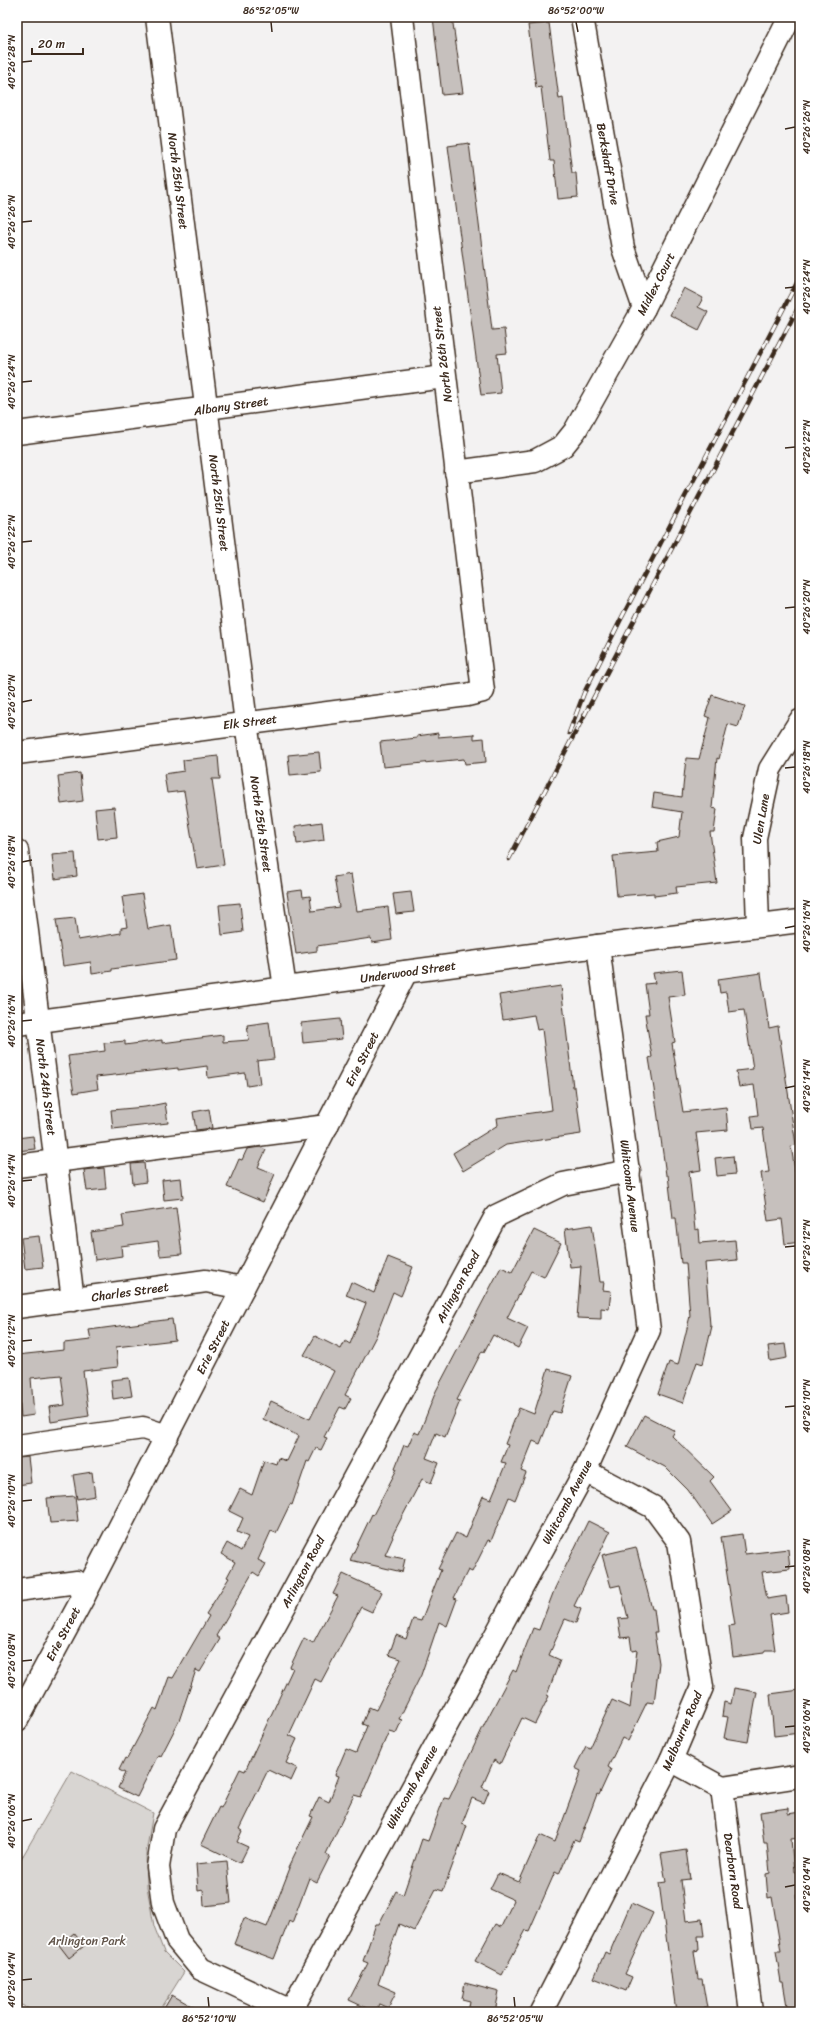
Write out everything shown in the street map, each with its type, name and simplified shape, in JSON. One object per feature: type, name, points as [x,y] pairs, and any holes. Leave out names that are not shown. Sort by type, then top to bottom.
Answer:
[{"type":"street","name":"North 25th Street","points":[[157,17],[246,723],[285,988]]},
{"type":"street","name":"North 26th Street","points":[[402,17],[444,377],[483,691]]},
{"type":"street","name":"Berkshaff Drive","points":[[582,17],[623,248],[644,308]]},
{"type":"street","name":"Midlex Court","points":[[456,472],[535,462],[563,446],[575,431],[644,308],[790,17]]},
{"type":"street","name":"Albany Street","points":[[17,433],[444,377]]},
{"type":"street","name":"Elk Street","points":[[17,753],[467,695],[483,691]]},
{"type":"street","name":"Ulen Lane","points":[[758,925],[755,838],[770,769],[800,721]]},
{"type":"street","name":"North 24th Street","points":[[17,851],[27,1022],[56,1161],[73,1300]]},
{"type":"street","name":"Underwood Street","points":[[27,1022],[758,925],[800,921]]},
{"type":"street","name":"Whitcomb Avenue","points":[[292,2011],[584,1471],[649,1330],[598,946]]},
{"type":"street","name":"Erie Street","points":[[17,1720],[84,1596],[406,972]]},
{"type":"street","points":[[17,1166],[327,1126]]},
{"type":"street","name":"Arlington Road","points":[[292,2011],[201,1969],[177,1940],[163,1903],[158,1867],[164,1829],[496,1216],[563,1184],[629,1171]]},
{"type":"street","name":"Charles Street","points":[[17,1307],[206,1281],[243,1288]]},
{"type":"street","points":[[17,1446],[143,1428],[166,1436]]},
{"type":"street","name":"Melbourne Road","points":[[541,2012],[671,1760],[702,1687],[679,1542],[653,1507],[584,1471]]},
{"type":"street","points":[[17,1590],[77,1582],[84,1596]]},
{"type":"street","points":[[671,1760],[722,1788],[800,1776]]},
{"type":"street","name":"Dearborn Road","points":[[722,1788],[751,2012]]},
{"type":"green space","name":"Arlington Park","points":[[72,1771],[153,1813],[146,1853],[147,1887],[154,1926],[164,1952],[184,1972],[159,2012],[36,2012],[17,2003],[17,1866]]},
{"type":"building","points":[[433,17],[452,17],[463,93],[442,95]]},
{"type":"building","points":[[549,23],[559,99],[563,98],[572,173],[576,173],[578,197],[558,199],[554,161],[550,161],[541,87],[536,88],[528,25]]},
{"type":"building","points":[[469,143],[492,330],[504,329],[507,353],[497,354],[501,393],[481,395],[448,146]]},
{"type":"building","points":[[684,288],[703,298],[698,307],[708,312],[699,330],[670,315]]},
{"type":"building","points":[[712,695],[745,706],[738,727],[728,724],[719,759],[717,758],[712,808],[717,809],[714,832],[710,832],[717,883],[676,887],[677,893],[654,896],[654,893],[617,896],[613,856],[658,852],[657,842],[679,837],[682,812],[652,807],[654,793],[682,797],[686,758],[699,759],[710,718],[705,716]]},
{"type":"building","points":[[438,733],[438,737],[474,734],[474,739],[484,738],[486,762],[465,764],[464,759],[383,767],[380,742],[417,738],[417,736]]},
{"type":"building","points":[[319,752],[321,772],[290,775],[288,755]]},
{"type":"building","points":[[218,756],[220,779],[212,779],[224,865],[197,869],[184,791],[167,793],[164,774],[184,771],[183,760]]},
{"type":"building","points":[[80,773],[83,801],[61,804],[58,776]]},
{"type":"building","points":[[114,807],[117,837],[98,839],[95,809]]},
{"type":"building","points":[[322,822],[324,840],[297,844],[295,826]]},
{"type":"building","points":[[75,853],[77,876],[55,879],[52,855]]},
{"type":"building","points":[[351,874],[357,911],[388,907],[392,940],[372,943],[371,938],[317,946],[317,951],[296,954],[287,892],[302,890],[303,897],[310,896],[312,911],[339,907],[334,877]]},
{"type":"building","points":[[411,892],[414,912],[396,914],[393,894]]},
{"type":"building","points":[[142,894],[148,929],[171,925],[176,960],[112,969],[112,971],[92,974],[91,962],[63,966],[56,920],[75,918],[78,940],[121,933],[121,928],[127,927],[122,897]]},
{"type":"building","points":[[240,903],[243,932],[222,935],[219,905]]},
{"type":"building","points":[[682,970],[685,995],[668,997],[675,1042],[672,1043],[683,1112],[726,1107],[728,1130],[696,1133],[701,1170],[689,1172],[695,1230],[699,1229],[700,1243],[735,1240],[737,1260],[705,1263],[710,1325],[712,1326],[703,1364],[697,1362],[683,1403],[658,1394],[669,1362],[678,1365],[690,1316],[686,1263],[681,1263],[676,1218],[673,1218],[668,1175],[666,1175],[649,1058],[652,1057],[645,1014],[649,1014],[645,984],[655,983],[653,973]]},
{"type":"building","points":[[761,973],[769,1028],[778,1026],[796,1145],[791,1146],[800,1200],[800,1242],[785,1244],[782,1219],[768,1221],[761,1173],[769,1172],[763,1128],[753,1129],[751,1116],[758,1115],[754,1085],[739,1087],[736,1071],[753,1069],[744,1010],[729,1012],[726,992],[720,993],[718,979]]},
{"type":"building","points":[[561,986],[573,1087],[575,1087],[581,1134],[506,1145],[463,1171],[453,1153],[498,1125],[497,1118],[552,1110],[542,1029],[537,1030],[534,1015],[503,1020],[499,995]]},
{"type":"building","points":[[340,1019],[342,1039],[303,1043],[301,1023]]},
{"type":"building","points":[[269,1022],[274,1059],[257,1061],[260,1084],[247,1086],[245,1073],[208,1078],[207,1066],[96,1077],[98,1089],[74,1093],[68,1056],[105,1051],[104,1043],[125,1041],[125,1045],[162,1040],[162,1043],[223,1035],[223,1042],[249,1040],[247,1025]]},
{"type":"building","points":[[165,1103],[168,1123],[113,1129],[111,1110],[145,1107]]},
{"type":"building","points":[[209,1109],[212,1128],[196,1130],[193,1112]]},
{"type":"building","points":[[33,1136],[35,1149],[17,1151],[17,1138]]},
{"type":"building","points":[[260,1147],[266,1150],[258,1167],[275,1174],[263,1202],[227,1187],[239,1159],[242,1160],[247,1149]]},
{"type":"building","points":[[733,1156],[735,1174],[717,1176],[715,1158]]},
{"type":"building","points":[[144,1163],[146,1182],[133,1184],[131,1164]]},
{"type":"building","points":[[104,1168],[106,1189],[87,1191],[84,1170]]},
{"type":"building","points":[[181,1178],[183,1198],[164,1200],[162,1180]]},
{"type":"building","points":[[176,1207],[182,1254],[160,1256],[158,1241],[121,1246],[122,1256],[95,1260],[91,1232],[124,1227],[122,1215]]},
{"type":"building","points":[[592,1225],[600,1282],[604,1282],[603,1290],[611,1291],[609,1309],[601,1308],[601,1319],[577,1318],[581,1266],[570,1267],[565,1229]]},
{"type":"building","points":[[534,1230],[561,1243],[544,1277],[531,1271],[507,1318],[528,1328],[518,1348],[493,1335],[484,1352],[482,1351],[457,1400],[460,1401],[445,1437],[436,1433],[426,1458],[439,1463],[431,1483],[422,1479],[392,1536],[393,1537],[385,1555],[405,1559],[402,1572],[350,1560],[372,1514],[373,1515],[397,1469],[395,1468],[404,1445],[408,1446],[414,1432],[419,1434],[436,1391],[501,1267],[512,1272]]},
{"type":"building","points":[[39,1236],[43,1267],[25,1269],[21,1238]]},
{"type":"building","points":[[388,1257],[413,1267],[401,1296],[393,1292],[376,1336],[345,1395],[351,1398],[345,1409],[340,1407],[324,1437],[327,1438],[321,1450],[316,1448],[309,1462],[307,1461],[292,1505],[290,1504],[276,1533],[271,1531],[258,1560],[266,1564],[259,1576],[253,1572],[216,1636],[220,1639],[200,1672],[196,1670],[179,1721],[161,1756],[158,1755],[137,1797],[118,1788],[125,1773],[119,1770],[125,1758],[127,1759],[154,1708],[157,1710],[169,1677],[173,1678],[209,1616],[206,1614],[229,1578],[227,1577],[235,1562],[221,1554],[227,1543],[241,1551],[248,1537],[237,1532],[243,1518],[229,1511],[240,1489],[252,1495],[264,1460],[276,1464],[278,1458],[287,1461],[299,1436],[263,1419],[271,1401],[310,1419],[334,1371],[304,1355],[315,1336],[341,1349],[345,1341],[350,1344],[366,1303],[346,1295],[351,1282],[374,1293]]},
{"type":"building","points":[[172,1319],[175,1340],[116,1347],[118,1367],[83,1371],[89,1416],[51,1422],[49,1407],[65,1405],[61,1375],[31,1378],[34,1415],[21,1417],[17,1377],[17,1355],[64,1350],[64,1343],[91,1340],[89,1330]]},
{"type":"building","points":[[785,1344],[787,1358],[770,1361],[768,1346]]},
{"type":"building","points":[[548,1369],[572,1376],[560,1413],[553,1411],[540,1444],[533,1441],[521,1471],[526,1473],[515,1500],[509,1497],[491,1541],[488,1540],[472,1572],[468,1570],[454,1598],[457,1599],[447,1626],[439,1622],[421,1675],[399,1719],[402,1720],[396,1733],[389,1731],[361,1797],[354,1795],[326,1854],[330,1856],[317,1882],[309,1878],[292,1923],[289,1921],[274,1959],[234,1944],[244,1918],[267,1927],[290,1868],[288,1868],[313,1817],[310,1816],[319,1797],[329,1802],[339,1776],[335,1775],[346,1749],[356,1753],[367,1726],[362,1724],[369,1707],[376,1710],[401,1659],[389,1655],[396,1635],[406,1639],[413,1619],[421,1621],[441,1570],[438,1569],[456,1533],[466,1538],[483,1496],[491,1499],[506,1463],[501,1462],[508,1445],[505,1444],[519,1408],[534,1414]]},
{"type":"building","points":[[129,1378],[132,1396],[113,1399],[111,1380]]},
{"type":"building","points":[[644,1415],[675,1431],[672,1436],[714,1477],[710,1481],[732,1511],[712,1524],[688,1490],[665,1467],[627,1447]]},
{"type":"building","points":[[28,1457],[31,1483],[17,1485],[17,1458]]},
{"type":"building","points":[[92,1472],[95,1496],[77,1499],[73,1475]]},
{"type":"building","points":[[75,1496],[78,1521],[50,1523],[47,1498]]},
{"type":"building","points":[[588,1521],[610,1532],[574,1606],[581,1609],[576,1623],[565,1619],[549,1655],[560,1660],[547,1695],[549,1696],[535,1724],[522,1718],[500,1764],[494,1760],[482,1787],[489,1791],[484,1803],[472,1798],[462,1824],[467,1826],[443,1891],[436,1889],[414,1931],[399,1924],[378,1984],[396,1992],[388,2008],[379,2004],[375,2012],[349,2000],[368,1963],[363,1961],[376,1924],[379,1924],[396,1891],[403,1895],[422,1839],[428,1841],[444,1798],[449,1799],[485,1723],[513,1670],[516,1672],[533,1628],[539,1630],[555,1588]]},
{"type":"building","points":[[742,1534],[745,1554],[788,1549],[790,1569],[762,1572],[767,1599],[786,1596],[788,1612],[770,1615],[775,1650],[765,1650],[764,1653],[733,1657],[729,1626],[735,1625],[721,1537]]},
{"type":"building","points":[[636,1547],[652,1609],[654,1609],[657,1632],[654,1632],[659,1663],[654,1703],[647,1702],[628,1741],[622,1738],[608,1767],[611,1769],[599,1795],[597,1794],[579,1842],[574,1840],[559,1874],[555,1872],[529,1931],[526,1930],[502,1975],[475,1961],[495,1924],[501,1927],[514,1900],[490,1889],[498,1873],[519,1882],[540,1835],[555,1842],[581,1771],[575,1768],[586,1746],[590,1748],[612,1700],[630,1708],[637,1650],[632,1651],[630,1637],[621,1638],[618,1619],[628,1618],[620,1585],[611,1587],[602,1555]]},
{"type":"building","points":[[343,1574],[382,1592],[372,1612],[361,1607],[321,1682],[315,1679],[289,1735],[297,1739],[286,1763],[297,1768],[291,1781],[268,1770],[239,1829],[242,1831],[237,1842],[248,1847],[240,1863],[201,1844],[240,1769],[245,1771],[293,1668],[290,1667],[304,1638],[313,1643],[338,1596],[333,1594]]},
{"type":"building","points":[[734,1688],[757,1692],[748,1742],[724,1738],[728,1717],[722,1716],[724,1702],[731,1704]]},
{"type":"building","points":[[800,1690],[800,1733],[774,1736],[770,1694]]},
{"type":"building","points":[[788,1808],[788,1814],[800,1812],[800,1838],[791,1839],[794,1872],[800,1871],[800,1894],[796,1895],[800,1921],[800,2012],[788,2012],[783,1982],[781,1982],[776,1951],[781,1951],[772,1897],[768,1898],[766,1874],[770,1873],[767,1843],[764,1843],[760,1812]]},
{"type":"building","points":[[686,1850],[690,1879],[681,1880],[686,1921],[702,1919],[704,1936],[698,1936],[699,1950],[694,1951],[698,1979],[702,1979],[707,2008],[676,2012],[659,1883],[666,1882],[661,1854]]},
{"type":"building","points":[[227,1861],[231,1903],[204,1906],[203,1890],[198,1891],[196,1864]]},
{"type":"building","points":[[631,1903],[653,1913],[625,1974],[632,1977],[626,1991],[594,1978],[605,1952],[609,1954]]},
{"type":"building","points":[[74,1933],[84,1946],[69,1958],[59,1945]]},
{"type":"building","points":[[465,1983],[499,1992],[495,2012],[468,2012],[470,2001],[462,1999]]},
{"type":"building","points":[[172,1995],[202,2012],[162,2012]]},
{"type":"railway","points":[[569,733],[584,693],[621,619],[800,277]]},
{"type":"railway","points":[[509,859],[800,304]]}]
